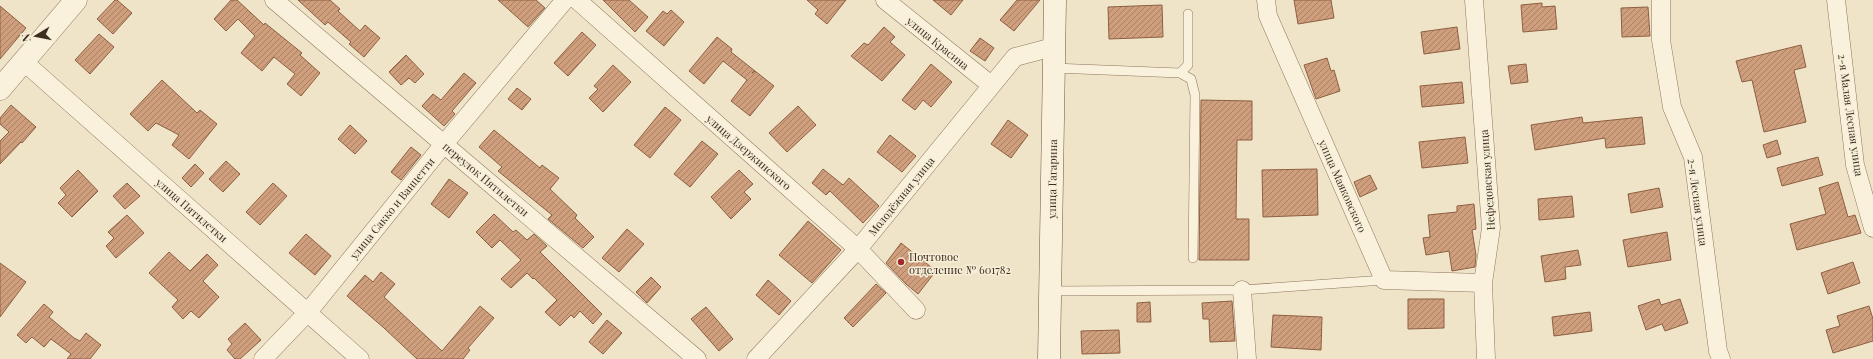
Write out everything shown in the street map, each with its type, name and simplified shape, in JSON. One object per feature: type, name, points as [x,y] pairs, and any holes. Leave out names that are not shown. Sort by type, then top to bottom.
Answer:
[{"type":"main road","points":[[0,89],[76,0]]},
{"type":"main road","name":"улица Гагарина","points":[[1049,359],[1055,0]]},
{"type":"street","name":"переулок Пятилетки","points":[[274,0],[697,359]]},
{"type":"street","name":"улица Сакко и Ванцетти","points":[[263,359],[308,312],[444,144],[565,0]]},
{"type":"street","name":"улица Дзержинского","points":[[576,0],[858,249],[916,310]]},
{"type":"street","name":"улица Красина","points":[[885,0],[991,85]]},
{"type":"street","name":"улица Маяковского","points":[[1266,0],[1268,16],[1384,280]]},
{"type":"street","name":"Нефедовская улица","points":[[1474,0],[1491,228],[1483,283],[1486,359]]},
{"type":"street","name":"2-я Лесная улица","points":[[1661,0],[1661,40],[1672,107],[1693,157],[1718,351],[1721,359]]},
{"type":"street","name":"2-я Малая Лесная улица","points":[[1836,0],[1855,165],[1873,228]]},
{"type":"street","name":"Молодёжная улица","points":[[756,359],[858,249],[1015,57],[1053,58]]},
{"type":"street","name":"улица Пятилетки","points":[[24,62],[360,359]]},
{"type":"street","points":[[1384,280],[1483,283]]},
{"type":"street","points":[[1242,290],[1247,359]]},
{"type":"lane","points":[[1180,72],[1188,65],[1188,14]]},
{"type":"lane","points":[[1053,58],[1180,72],[1191,79],[1195,95],[1193,258]]},
{"type":"lane","points":[[1050,290],[1242,290],[1384,280]]},
{"type":"building","points":[[115,0],[117,0],[132,13],[113,34],[97,19]]},
{"type":"building","points":[[231,0],[237,0],[264,25],[265,23],[302,53],[300,55],[320,73],[301,96],[287,84],[295,74],[274,57],[262,71],[241,53],[255,36],[238,19],[226,31],[214,19]]},
{"type":"building","points":[[298,0],[330,0],[340,9],[338,11],[360,31],[365,25],[380,38],[364,57],[349,44],[351,42],[328,22],[325,25]]},
{"type":"building","points":[[498,0],[536,0],[545,8],[528,27]]},
{"type":"building","points":[[603,0],[629,0],[648,17],[635,32]]},
{"type":"building","points":[[807,0],[846,0],[827,24],[815,14],[818,10]]},
{"type":"building","points":[[933,0],[963,0],[951,15]]},
{"type":"building","points":[[1017,0],[1040,0],[1014,31],[1000,20]]},
{"type":"building","points":[[1294,0],[1331,0],[1334,18],[1298,24]]},
{"type":"building","points":[[1542,3],[1542,7],[1555,6],[1557,29],[1523,32],[1521,5]]},
{"type":"building","points":[[1162,5],[1163,37],[1109,39],[1108,7]]},
{"type":"building","points":[[0,6],[26,28],[0,59]]},
{"type":"building","points":[[1648,7],[1650,36],[1622,37],[1621,8]]},
{"type":"building","points":[[671,10],[684,22],[664,46],[646,31],[663,11],[667,14]]},
{"type":"building","points":[[884,27],[895,37],[890,42],[905,55],[882,81],[851,56],[864,43],[868,45]]},
{"type":"building","points":[[1457,27],[1460,49],[1424,54],[1421,32]]},
{"type":"building","points":[[582,32],[596,45],[568,76],[554,63]]},
{"type":"building","points":[[99,34],[114,47],[90,74],[75,60]]},
{"type":"building","points":[[717,37],[732,49],[731,52],[774,86],[750,116],[731,101],[747,80],[723,61],[704,84],[689,71]]},
{"type":"building","points":[[980,38],[994,48],[985,61],[970,51]]},
{"type":"building","points":[[1801,45],[1806,67],[1794,70],[1806,122],[1764,132],[1752,80],[1742,82],[1736,61]]},
{"type":"building","points":[[406,55],[424,74],[415,83],[409,78],[401,85],[389,72]]},
{"type":"building","points":[[1327,58],[1331,71],[1334,70],[1340,91],[1316,99],[1304,65]]},
{"type":"building","points":[[931,64],[952,82],[931,107],[923,100],[915,110],[902,100]]},
{"type":"building","points":[[1526,64],[1528,82],[1511,84],[1508,66]]},
{"type":"building","points":[[613,65],[631,82],[603,112],[589,98],[598,89],[594,86]]},
{"type":"building","points":[[464,73],[476,83],[452,111],[455,114],[444,126],[422,106],[433,94],[441,100]]},
{"type":"building","points":[[162,80],[197,113],[200,110],[217,124],[189,159],[172,145],[179,135],[156,123],[148,131],[130,114]]},
{"type":"building","points":[[1462,82],[1464,103],[1422,107],[1420,86]]},
{"type":"building","points":[[517,88],[531,99],[522,110],[508,99]]},
{"type":"building","points":[[1201,100],[1252,101],[1252,140],[1237,140],[1236,219],[1249,219],[1249,260],[1199,260]]},
{"type":"building","points":[[11,105],[36,127],[0,164],[0,141],[9,132],[0,124],[0,118]]},
{"type":"building","points":[[798,106],[816,125],[787,152],[769,133]]},
{"type":"building","points":[[665,107],[681,120],[650,158],[634,145]]},
{"type":"building","points":[[1582,117],[1583,123],[1642,117],[1645,144],[1606,148],[1605,138],[1535,150],[1531,125]]},
{"type":"building","points":[[1008,120],[1028,135],[1011,158],[991,144]]},
{"type":"building","points":[[350,125],[367,141],[355,154],[338,139]]},
{"type":"building","points":[[494,130],[540,168],[542,165],[559,178],[550,189],[577,215],[575,218],[594,237],[583,248],[548,219],[552,215],[498,171],[502,167],[479,147]]},
{"type":"building","points":[[890,135],[916,156],[902,172],[877,152]]},
{"type":"building","points":[[1465,137],[1468,163],[1422,168],[1419,142]]},
{"type":"building","points":[[1777,140],[1781,154],[1767,158],[1763,145]]},
{"type":"building","points":[[702,141],[718,154],[690,187],[674,174]]},
{"type":"building","points":[[411,147],[421,155],[401,180],[391,172]]},
{"type":"building","points":[[1818,157],[1823,175],[1782,186],[1777,168]]},
{"type":"building","points":[[226,161],[240,174],[223,192],[209,179]]},
{"type":"building","points":[[195,164],[204,173],[191,187],[182,178]]},
{"type":"building","points":[[823,169],[843,185],[849,178],[879,206],[863,223],[830,191],[826,195],[812,183]]},
{"type":"building","points":[[1317,169],[1318,215],[1263,217],[1262,170]]},
{"type":"building","points":[[78,170],[98,191],[72,217],[58,203],[66,195],[60,188]]},
{"type":"building","points":[[739,170],[753,184],[744,192],[751,199],[731,219],[711,197]]},
{"type":"building","points":[[1370,175],[1377,189],[1360,197],[1354,182]]},
{"type":"building","points":[[449,179],[468,193],[449,218],[431,204]]},
{"type":"building","points":[[1838,182],[1848,217],[1855,215],[1861,233],[1797,250],[1790,224],[1826,214],[1819,188]]},
{"type":"building","points":[[127,183],[140,196],[125,209],[113,196]]},
{"type":"building","points":[[273,183],[287,196],[260,225],[246,212]]},
{"type":"building","points":[[1659,188],[1663,207],[1631,213],[1628,194]]},
{"type":"building","points":[[1572,196],[1574,217],[1539,220],[1538,199]]},
{"type":"building","points":[[1474,204],[1476,229],[1472,230],[1476,255],[1475,267],[1452,271],[1449,251],[1426,255],[1423,238],[1430,237],[1428,215],[1457,212],[1457,206]]},
{"type":"building","points":[[494,214],[513,232],[516,230],[527,240],[534,234],[547,246],[540,252],[602,314],[593,324],[580,311],[574,318],[571,315],[560,326],[545,312],[557,300],[527,273],[511,288],[501,279],[521,260],[500,240],[492,248],[476,232]]},
{"type":"building","points":[[127,215],[144,233],[116,258],[106,246],[114,238],[108,232]]},
{"type":"building","points":[[808,221],[841,250],[812,283],[779,255]]},
{"type":"building","points":[[627,229],[644,244],[619,272],[602,258]]},
{"type":"building","points":[[1667,232],[1671,260],[1628,267],[1623,240]]},
{"type":"building","points":[[306,234],[331,256],[315,275],[289,253]]},
{"type":"building","points":[[901,243],[936,271],[918,294],[886,263]]},
{"type":"building","points":[[1578,250],[1581,265],[1565,267],[1566,279],[1545,282],[1541,256]]},
{"type":"building","points":[[169,252],[190,271],[207,254],[218,265],[203,281],[219,297],[199,318],[191,311],[183,319],[172,307],[178,300],[149,273]]},
{"type":"building","points":[[1853,262],[1860,283],[1828,294],[1821,273]]},
{"type":"building","points":[[0,263],[26,282],[0,317]]},
{"type":"building","points":[[381,272],[395,284],[384,297],[442,351],[480,306],[494,318],[468,348],[470,350],[463,359],[417,359],[347,296],[365,275],[373,282]]},
{"type":"building","points":[[651,277],[661,287],[647,303],[636,292]]},
{"type":"building","points":[[768,280],[791,301],[779,315],[756,295]]},
{"type":"building","points":[[876,284],[886,293],[853,327],[844,318]]},
{"type":"building","points":[[1408,299],[1444,299],[1444,328],[1408,329]]},
{"type":"building","points":[[1659,299],[1661,305],[1680,299],[1688,323],[1665,331],[1662,324],[1646,330],[1638,306]]},
{"type":"building","points":[[1232,301],[1235,341],[1210,342],[1209,319],[1203,319],[1202,303]]},
{"type":"building","points":[[1150,302],[1151,322],[1137,322],[1137,303]]},
{"type":"building","points":[[44,304],[53,312],[49,317],[74,338],[80,341],[86,333],[101,345],[90,359],[67,359],[71,354],[51,339],[44,347],[32,337],[26,343],[17,335]]},
{"type":"building","points":[[1869,306],[1873,319],[1873,341],[1833,353],[1826,330],[1840,326],[1837,316]]},
{"type":"building","points":[[706,307],[733,339],[719,351],[691,319]]},
{"type":"building","points":[[1590,312],[1592,331],[1554,336],[1552,317]]},
{"type":"building","points":[[1273,315],[1322,317],[1321,350],[1271,347]]},
{"type":"building","points":[[607,320],[622,333],[603,354],[589,342]]},
{"type":"building","points":[[245,323],[261,340],[240,359],[235,359],[227,350],[232,344],[228,339]]},
{"type":"building","points":[[1119,330],[1120,353],[1082,354],[1081,331]]},
{"type":"place","name":"Почтовое отделение № 601782","points":[[901,262]]}]
